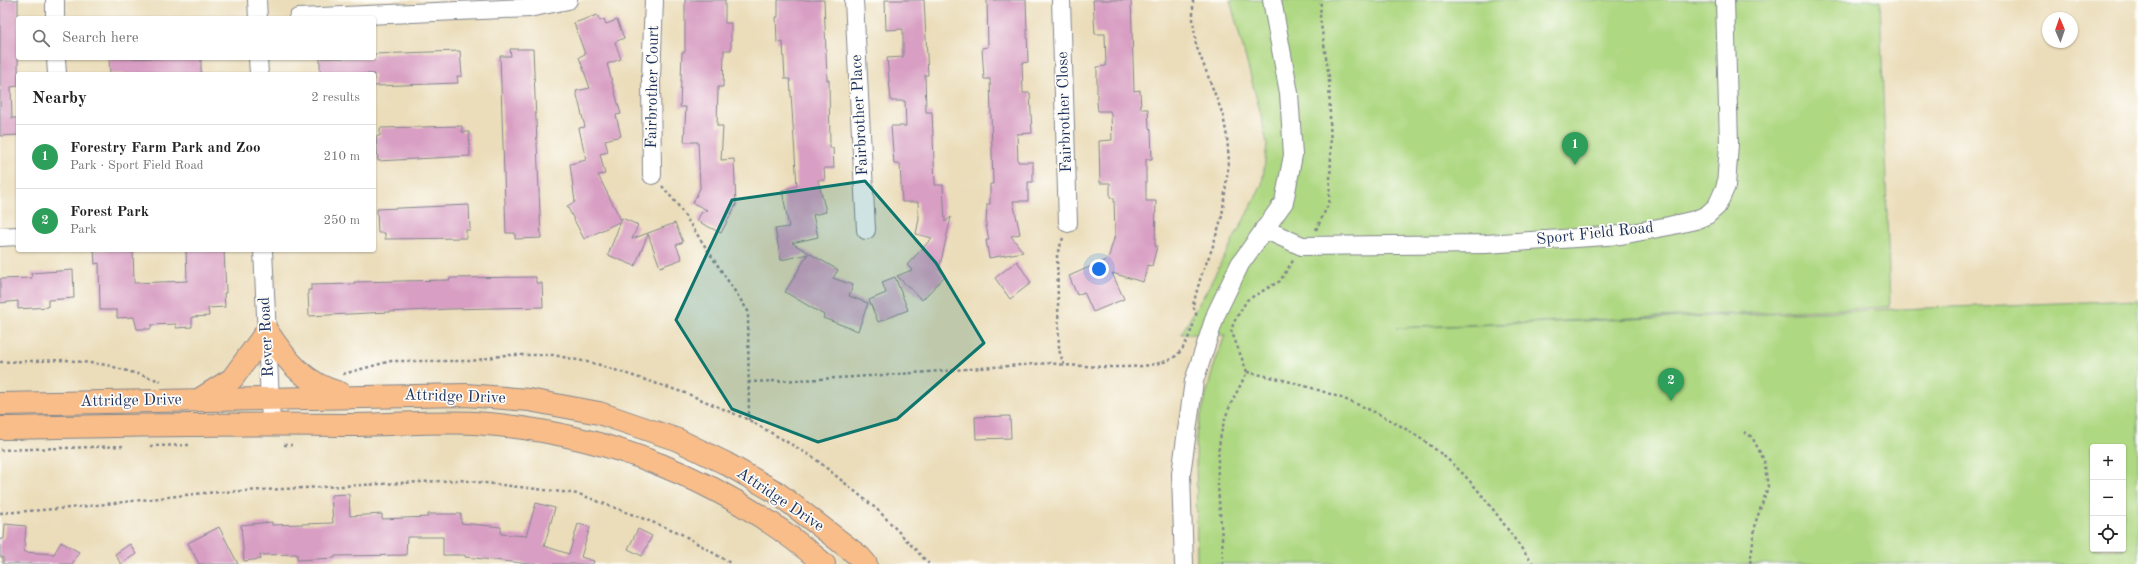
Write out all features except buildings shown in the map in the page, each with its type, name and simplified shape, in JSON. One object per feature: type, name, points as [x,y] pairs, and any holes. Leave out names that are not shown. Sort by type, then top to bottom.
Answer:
[{"type":"main road","points":[[200,399],[232,379],[267,331],[282,354],[303,376],[331,391],[351,396]]},
{"type":"main road","name":"Attridge Drive","points":[[0,404],[351,396],[466,395],[529,400],[599,413],[678,440],[725,463],[776,492],[860,557],[866,564]]},
{"type":"main road","name":"Attridge Drive","points":[[0,428],[270,423],[474,423],[535,430],[607,446],[652,460],[702,482],[732,498],[771,522],[824,564]]},
{"type":"street","points":[[55,0],[55,16]]},
{"type":"street","points":[[257,0],[258,16]]},
{"type":"street","points":[[325,16],[458,6],[529,8],[568,0]]},
{"type":"street","name":"Fairbrother Court","points":[[652,175],[651,78],[654,0]]},
{"type":"street","name":"Fairbrother Place","points":[[854,0],[866,230]]},
{"type":"street","name":"Fairbrother Close","points":[[1061,0],[1068,223]]},
{"type":"street","points":[[1184,564],[1181,474],[1204,320],[1240,264],[1284,202],[1293,156],[1289,93],[1272,0]]},
{"type":"street","name":"Sport Field Road","points":[[1264,229],[1302,246],[1486,244],[1621,235],[1695,220],[1707,215],[1717,206],[1726,186],[1729,144],[1725,0]]},
{"type":"street","points":[[56,60],[57,72]]},
{"type":"street","points":[[258,60],[259,72]]},
{"type":"street","points":[[0,237],[16,236]]},
{"type":"street","name":"Rever Road","points":[[263,252],[270,423]]},
{"type":"path","points":[[1193,0],[1193,20],[1196,45],[1223,115],[1229,161],[1222,216],[1212,249],[1201,276],[1193,305],[1204,320],[1231,330],[1247,372],[1225,418],[1220,437],[1217,466],[1223,534],[1223,564]]},
{"type":"path","points":[[672,199],[677,204],[748,311],[749,420]]},
{"type":"path","points":[[1057,254],[1059,350],[1064,365]]},
{"type":"path","points":[[748,382],[834,379],[1050,363],[1118,367],[1161,363],[1178,354],[1186,341],[1204,320]]},
{"type":"path","points":[[1247,372],[1292,381],[1332,395],[1389,418],[1427,443],[1455,466],[1476,489],[1533,564]]},
{"type":"path","points":[[1744,432],[1752,438],[1764,460],[1768,487],[1756,521],[1750,564]]},
{"type":"path","points":[[279,444],[292,445]]},
{"type":"path","points":[[143,446],[192,445]]},
{"type":"path","points":[[0,450],[129,446]]},
{"type":"path","points":[[0,513],[70,508],[204,493],[460,480],[579,494],[678,532],[732,564]]},
{"type":"highlighted area","points":[[865,181],[936,263],[984,343],[897,419],[818,442],[732,409],[676,320],[732,200]]},
{"type":"green space","points":[[1230,0],[1880,0],[1890,307],[1396,328],[2138,300],[2138,564],[1197,564],[1196,434],[1213,369],[1225,335],[1181,334],[1207,290],[1262,185],[1267,144],[1261,115]]},
{"type":"place","name":"Forestry Farm Park and Zoo","points":[[1575,165]]},
{"type":"place","name":"Forest Park","points":[[1671,401]]}]
